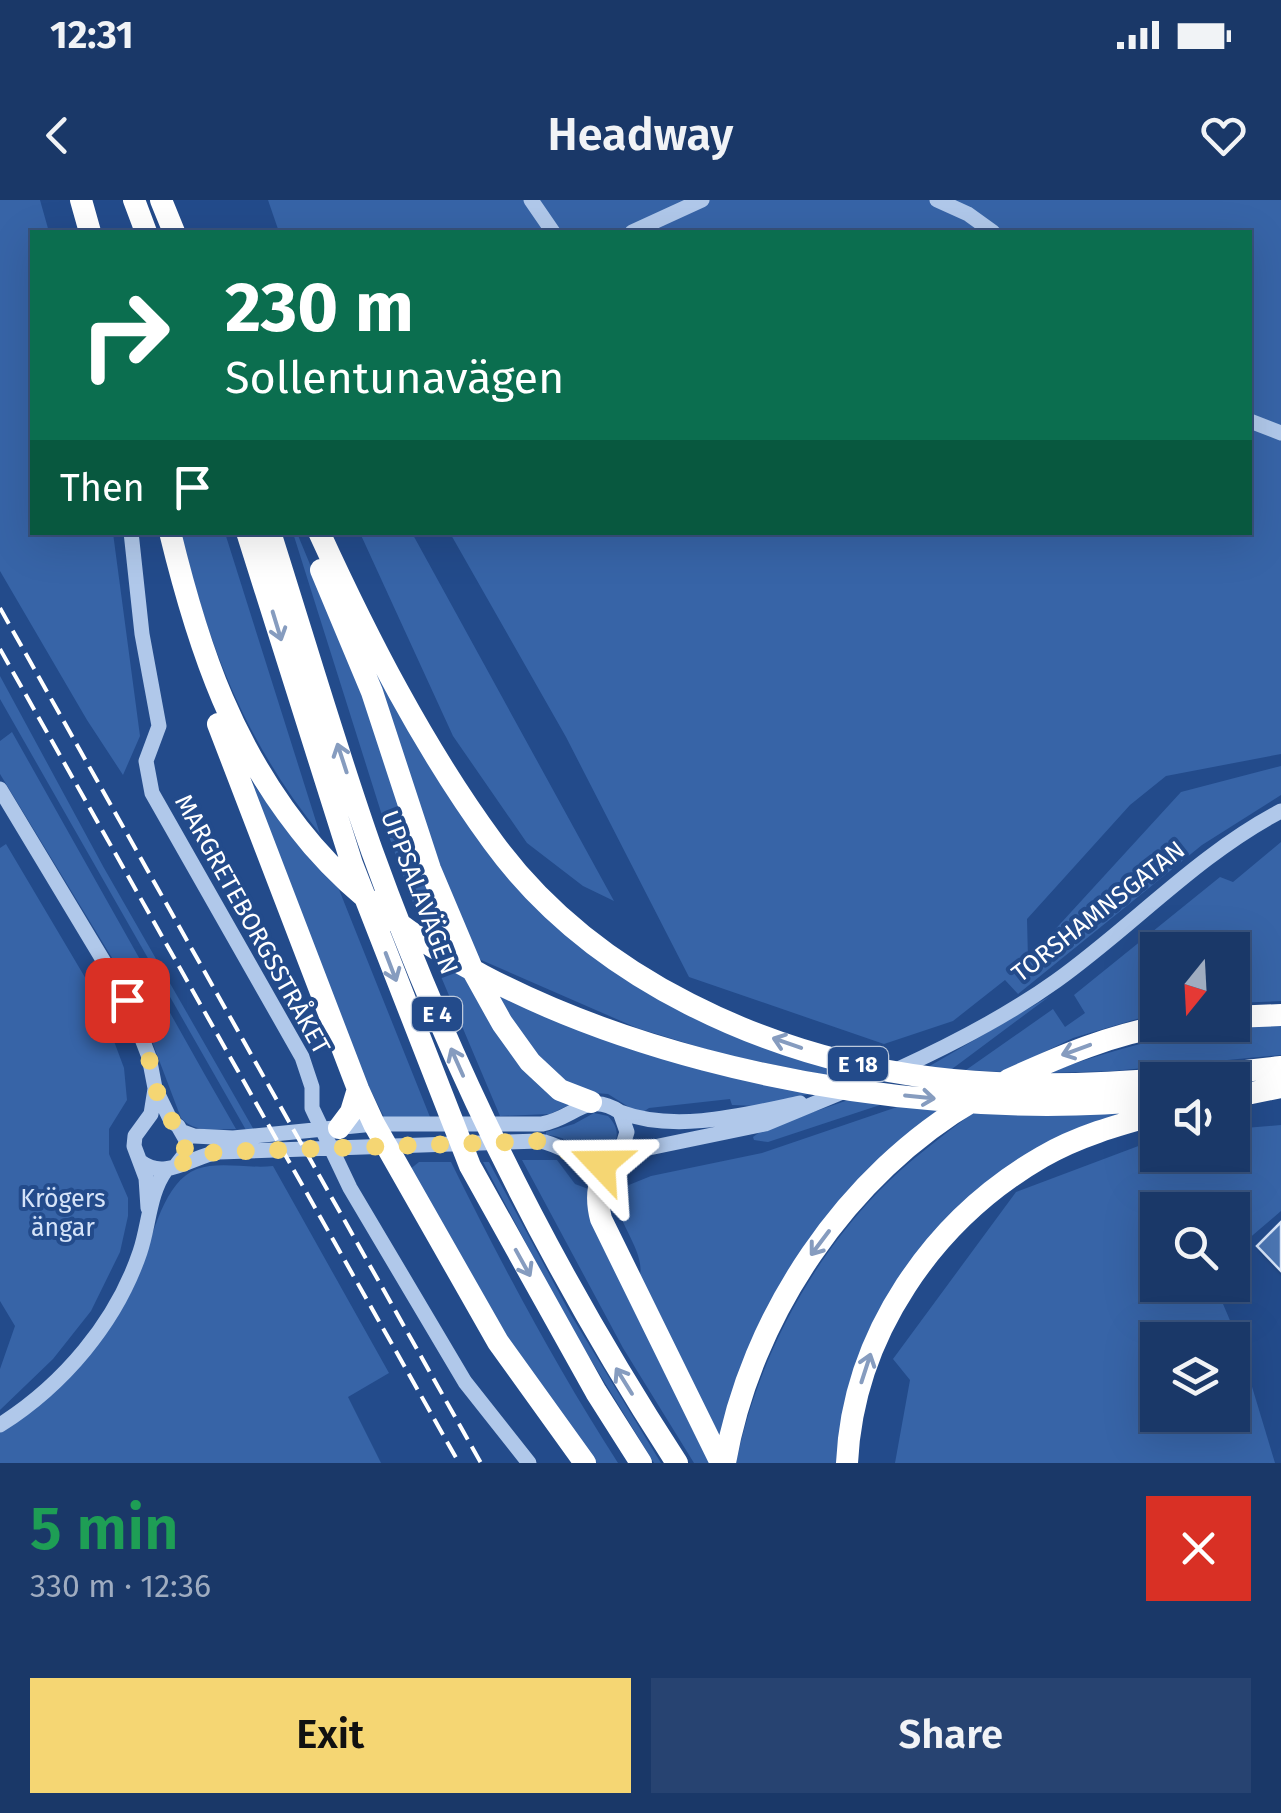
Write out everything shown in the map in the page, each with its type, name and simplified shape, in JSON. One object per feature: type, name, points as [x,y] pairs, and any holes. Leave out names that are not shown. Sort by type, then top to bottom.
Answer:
[{"type":"highway","points":[[81,200],[89,230]]},
{"type":"highway","points":[[134,200],[145,230]]},
{"type":"highway","points":[[161,200],[173,230]]},
{"type":"highway","name":"E 18","points":[[171,535],[212,680],[256,768],[314,847],[379,909],[457,962],[550,1005],[653,1043],[761,1072],[832,1086],[954,1100],[1047,1104],[1140,1100]]},
{"type":"highway","name":"UPPSALAVÄGEN","points":[[248,535],[352,864],[470,1166],[576,1358],[641,1463]]},
{"type":"highway","name":"UPPSALAVÄGEN","points":[[271,535],[372,851],[453,1052],[504,1166],[559,1270],[677,1463]]},
{"type":"highway","points":[[306,535],[372,692],[430,870],[473,971],[502,1023],[530,1062],[560,1090],[592,1102]]},
{"type":"highway","name":"E 18","points":[[321,535],[387,667],[444,769],[494,844],[556,911],[643,977],[758,1034],[838,1059],[934,1078],[1090,1083],[1281,1068]]},
{"type":"highway","points":[[178,566],[195,659],[358,1089],[386,1147],[498,1342],[585,1463]]},
{"type":"highway","points":[[1250,1016],[1281,1014]]},
{"type":"highway","points":[[723,1463],[745,1389],[781,1305],[804,1264],[873,1180],[956,1110],[1067,1053],[1140,1029]]},
{"type":"highway","points":[[1250,1091],[1281,1086]]},
{"type":"highway","points":[[340,1128],[351,1112],[358,1089]]},
{"type":"highway","points":[[847,1463],[856,1401],[868,1360],[906,1283],[931,1250],[992,1190],[1031,1164],[1105,1129],[1140,1119]]},
{"type":"highway","points":[[615,1157],[601,1174],[598,1186],[601,1218],[723,1463]]},
{"type":"street","points":[[531,200],[553,230]]},
{"type":"street","points":[[636,230],[702,200]]},
{"type":"street","points":[[937,200],[968,214],[990,230]]},
{"type":"street","points":[[1252,422],[1281,433]]},
{"type":"street","name":"MARGRETEBORGSSTRÅKET","points":[[130,535],[142,634],[159,726],[146,761],[152,793],[302,1056],[312,1087],[312,1108],[350,1188],[465,1382],[529,1463]]},
{"type":"street","points":[[0,789],[127,1000],[149,1058],[155,1088],[186,1148],[159,1182],[140,1254],[112,1312],[50,1388],[0,1425]]},
{"type":"street","name":"TORSHAMNSGATAN","points":[[615,1157],[766,1124],[931,1054],[1056,981],[1209,856],[1281,811]]},
{"type":"street","points":[[155,1088],[147,1122],[135,1136],[136,1155],[148,1168],[170,1169],[235,1145],[340,1128],[374,1124],[542,1124],[568,1117],[592,1102]]},
{"type":"street","name":"TORSHAMNSGATAN","points":[[592,1102],[646,1120],[694,1120],[741,1115],[833,1095]]},
{"type":"street","points":[[147,1122],[155,1119],[194,1136],[235,1145],[354,1148],[539,1141],[561,1146],[590,1163],[615,1157],[627,1132],[620,1112]]},
{"type":"street","points":[[141,1162],[149,1217]]},
{"type":"green space","points":[[0,200],[40,200],[48,230],[30,230],[30,535],[113,535],[140,736],[123,775],[0,571]]},
{"type":"green space","points":[[268,200],[1281,200],[1281,754],[1166,776],[1130,805],[1027,919],[1028,959],[1181,792],[1281,766],[1281,795],[1202,845],[1018,994],[1005,980],[953,1021],[884,1044],[689,977],[566,737],[451,535],[1252,535],[1252,230],[278,230]]},
{"type":"green space","points":[[182,535],[226,535],[320,834],[250,728],[218,654]]},
{"type":"green space","points":[[294,535],[298,535],[360,685],[453,945],[421,925],[386,828]]},
{"type":"green space","points":[[361,535],[413,535],[614,901],[583,886],[527,843],[453,736]]},
{"type":"green space","points":[[360,631],[403,711],[578,942],[863,1074],[849,1080],[722,1054],[637,1028],[472,956],[449,900]]},
{"type":"green space","points":[[0,676],[254,1130],[246,1130],[0,699]]},
{"type":"green space","points":[[12,732],[236,1129],[200,1129],[181,1118],[134,994],[0,774],[0,741]]},
{"type":"green space","points":[[246,774],[294,840],[338,887],[430,1117],[384,1117],[365,1079]]},
{"type":"green space","points":[[1281,842],[1281,1001],[1250,1002],[1250,932],[1152,932],[1220,877],[1233,882]]},
{"type":"green space","name":"Krögers ängar","points":[[6,844],[99,1001],[124,1068],[127,1100],[109,1129],[109,1154],[128,1198],[128,1216],[120,1252],[91,1311],[53,1359],[0,1410],[0,1369],[15,1326],[0,1301],[0,848]]},
{"type":"green space","points":[[1140,942],[1140,1018],[1073,1038],[1003,1072],[966,1070],[1053,1009],[1065,1027],[1085,1013],[1074,995]]},
{"type":"green space","points":[[434,960],[469,980],[573,1103],[550,1114],[500,1116]]},
{"type":"green space","points":[[489,990],[814,1093],[757,1106],[732,1105],[730,1099],[649,1108],[640,1114],[608,1094],[583,1092],[546,1069]]},
{"type":"green space","points":[[1050,996],[952,1069],[928,1067]]},
{"type":"green space","points":[[1281,1024],[1281,1055],[1208,1062],[1140,1062],[1140,1068],[1048,1073],[1151,1042],[1250,1042],[1250,1027]]},
{"type":"green space","points":[[851,1099],[883,1104],[768,1142],[754,1140],[764,1129]]},
{"type":"green space","points":[[900,1106],[942,1110],[836,1209],[719,1447],[640,1275],[638,1256],[614,1191],[651,1176],[762,1153]]},
{"type":"green space","points":[[974,1112],[1117,1113],[1119,1118],[1102,1123],[916,1256],[840,1463],[736,1463],[771,1352],[829,1251],[889,1181]]},
{"type":"green space","points":[[594,1113],[608,1116],[614,1125],[617,1134],[609,1151],[593,1152],[546,1135],[546,1132]]},
{"type":"green space","points":[[1281,1125],[1281,1211],[1250,1237],[1250,1192],[1140,1192],[1140,1302],[1222,1302],[1231,1322],[1140,1322],[1140,1432],[1250,1432],[1250,1380],[1275,1463],[895,1463],[910,1380],[893,1359],[1016,1192],[1140,1145],[1140,1172],[1250,1172],[1250,1128]]},
{"type":"green space","points":[[522,1160],[557,1160],[575,1184],[591,1190],[712,1463],[694,1463],[623,1348]]},
{"type":"green space","points":[[419,1162],[451,1162],[530,1315],[618,1463],[593,1463],[531,1380],[409,1170]]},
{"type":"green space","points":[[483,1162],[489,1162],[571,1315],[661,1463],[654,1463],[567,1321]]},
{"type":"green space","points":[[273,1166],[389,1373],[348,1397],[381,1463],[0,1463],[0,1431],[72,1369],[117,1316],[137,1279],[163,1206],[183,1177],[206,1167]]},
{"type":"building","points":[[1281,1222],[1281,1271],[1257,1246]]},
{"type":"railway","points":[[0,608],[481,1463]]},
{"type":"railway","points":[[0,649],[459,1463]]},
{"type":"route","points":[[127,1000],[149,1058],[155,1088],[186,1140],[184,1155],[174,1167],[202,1154],[218,1152],[539,1141],[551,1142],[579,1159],[601,1164]]}]
